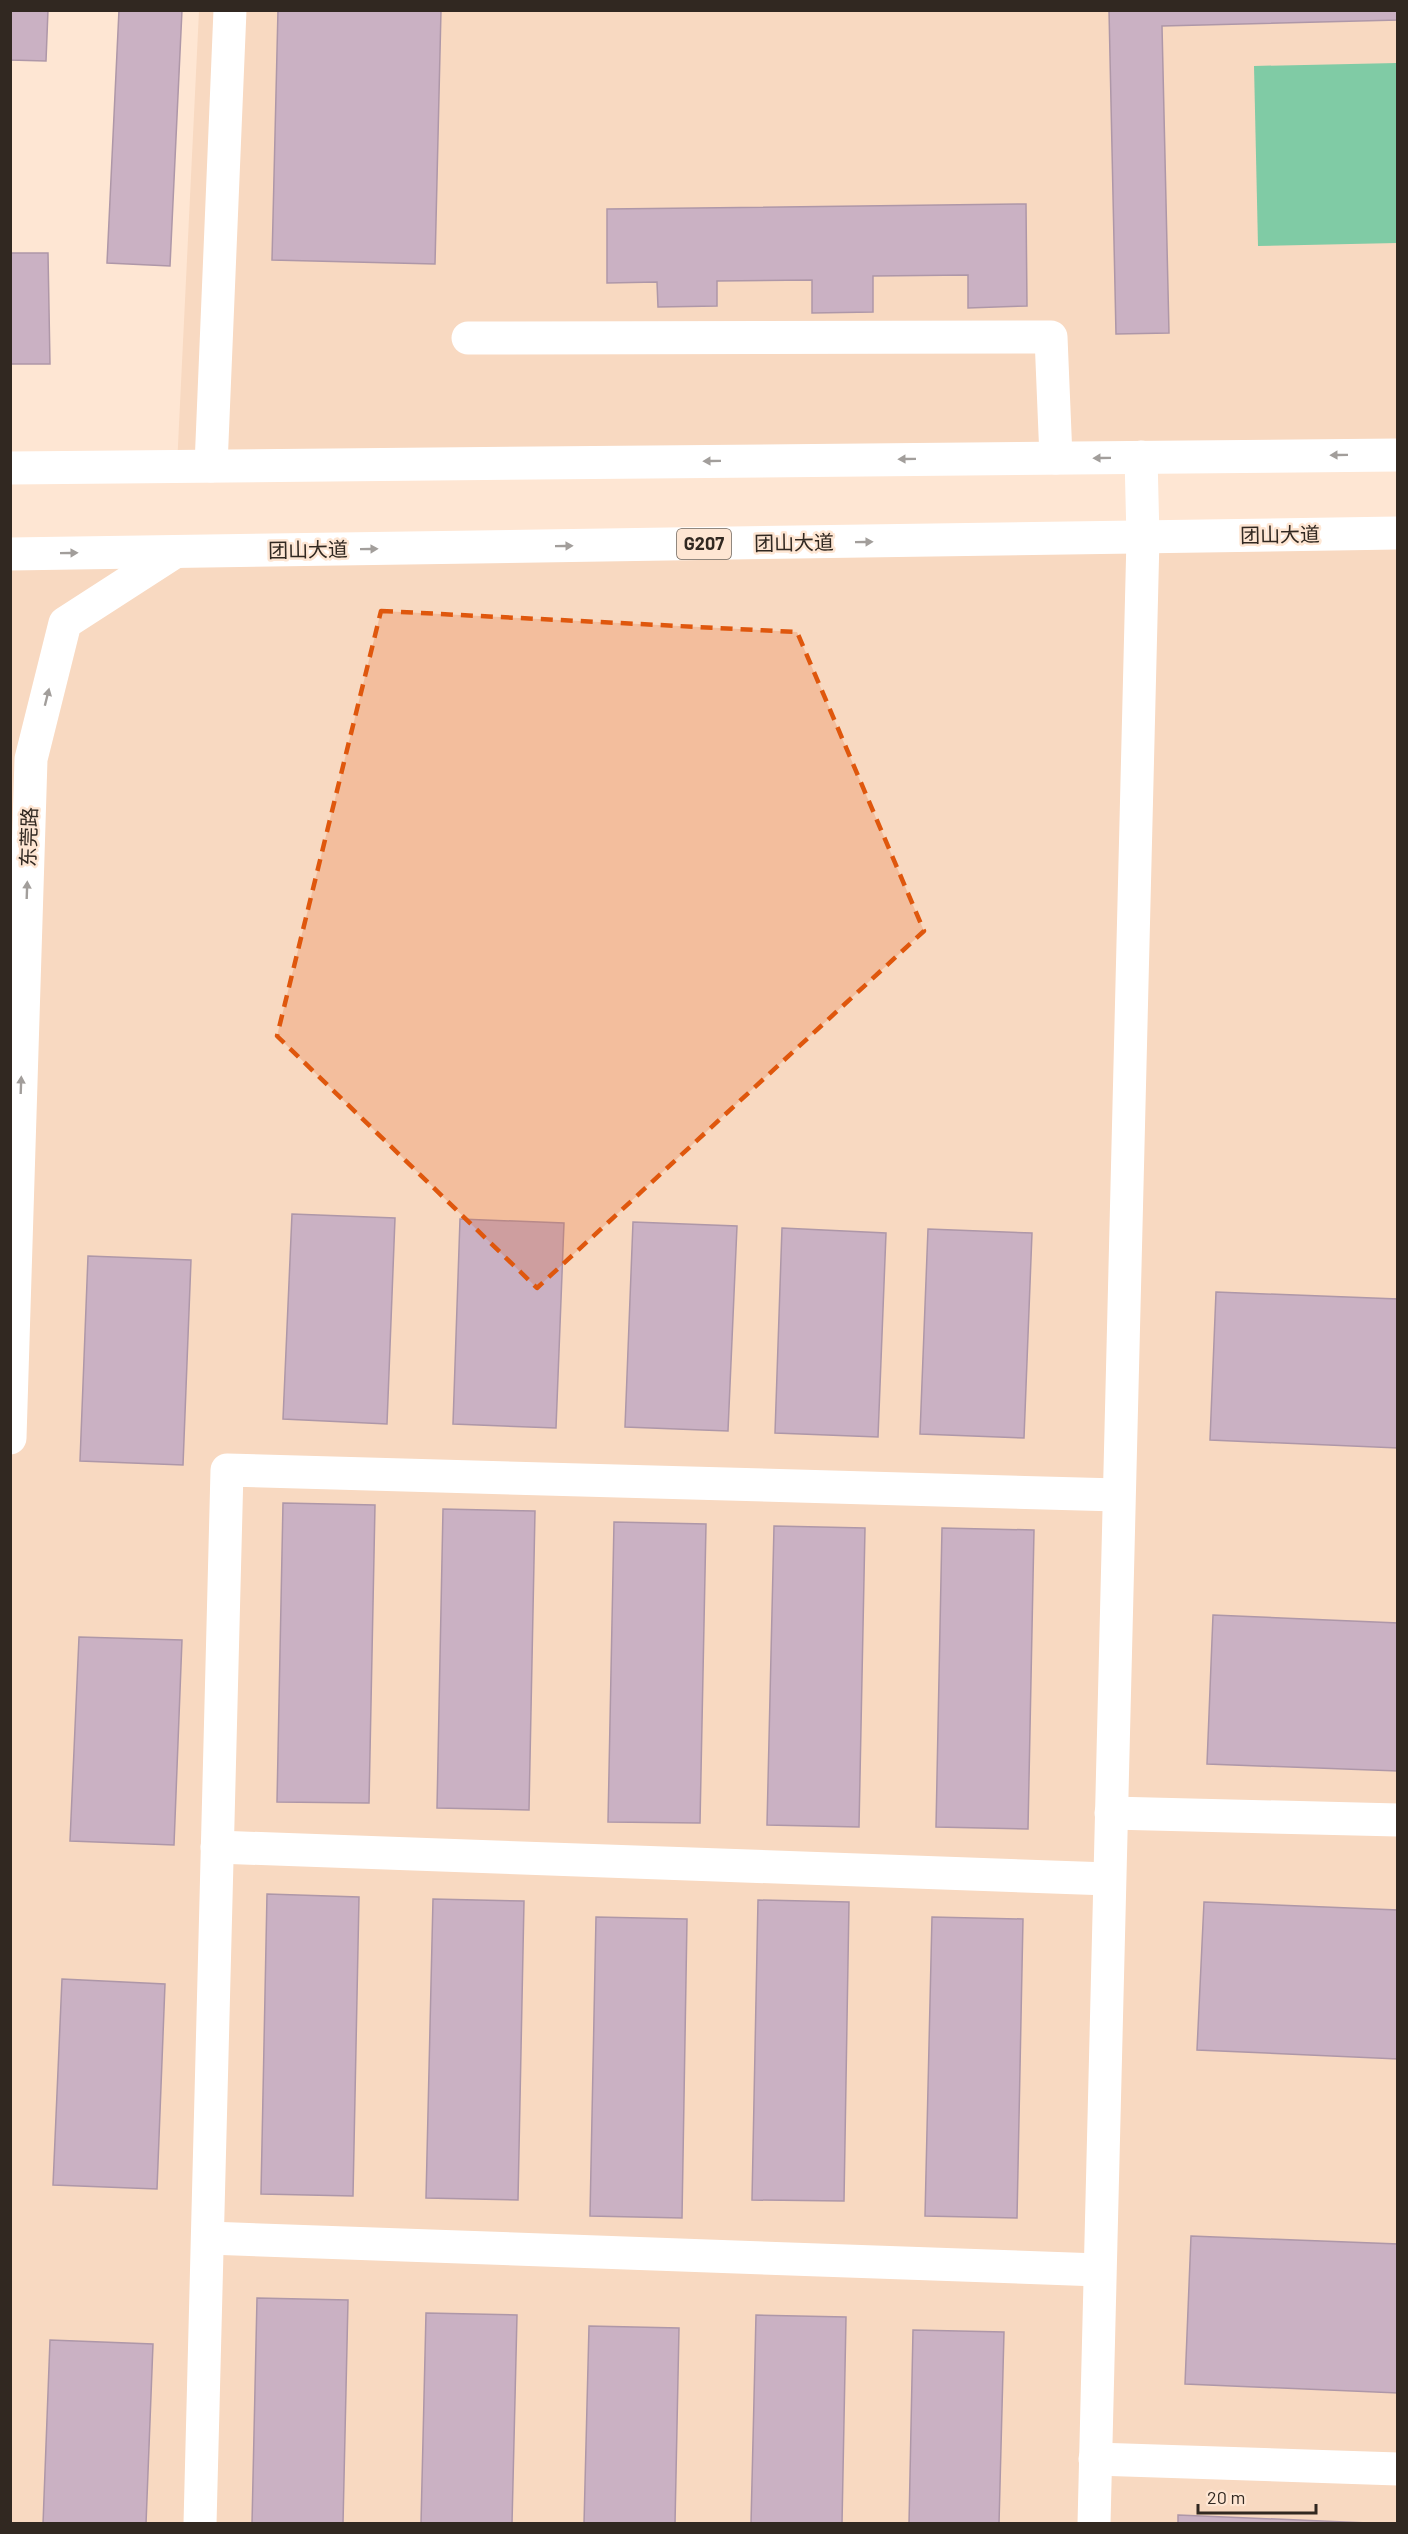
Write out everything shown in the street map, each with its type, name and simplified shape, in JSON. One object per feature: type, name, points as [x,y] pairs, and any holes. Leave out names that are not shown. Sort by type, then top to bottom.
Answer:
[{"type":"main road","points":[[211,466],[230,10]]},
{"type":"main road","points":[[468,338],[1050,337],[1056,458]]},
{"type":"main road","points":[[10,468],[1398,455]]},
{"type":"main road","points":[[1094,2523],[1143,538],[1141,457]]},
{"type":"main road","name":"团山大道","points":[[10,554],[1398,533]]},
{"type":"main road","name":"东莞路","points":[[10,1437],[32,759],[65,623],[175,552]]},
{"type":"main road","points":[[200,2523],[226,1470],[1118,1495]]},
{"type":"main road","points":[[1111,1813],[1398,1820]]},
{"type":"main road","points":[[217,1847],[1109,1879]]},
{"type":"main road","points":[[208,2238],[1099,2270]]},
{"type":"main road","points":[[1095,2459],[1398,2469]]},
{"type":"highlighted area","points":[[381,611],[797,632],[924,931],[537,1288],[277,1036]]},
{"type":"shaded area","points":[[199,11],[1397,11],[1397,455],[177,466]]},
{"type":"shaded area","points":[[1397,533],[1397,2523],[11,2523],[10,554]]},
{"type":"green space","points":[[1397,63],[1397,243],[1258,246],[1254,66]]},
{"type":"building","points":[[10,10],[48,10],[46,61],[10,60]]},
{"type":"building","points":[[119,10],[182,10],[170,266],[107,263]]},
{"type":"building","points":[[278,10],[441,10],[435,264],[272,260]]},
{"type":"building","points":[[1109,10],[1398,10],[1398,20],[1162,26],[1169,333],[1116,334]]},
{"type":"building","points":[[1026,204],[1027,306],[968,308],[968,275],[873,276],[873,312],[812,313],[812,280],[717,281],[717,306],[658,307],[657,282],[607,283],[607,209]]},
{"type":"building","points":[[10,253],[48,253],[50,364],[10,364]]},
{"type":"building","points":[[292,1214],[395,1218],[387,1424],[283,1419]]},
{"type":"building","points":[[460,1219],[564,1223],[556,1428],[453,1424]]},
{"type":"building","points":[[633,1222],[737,1226],[728,1431],[625,1427]]},
{"type":"building","points":[[782,1228],[886,1233],[878,1437],[775,1433]]},
{"type":"building","points":[[928,1229],[1032,1233],[1024,1438],[920,1434]]},
{"type":"building","points":[[88,1256],[191,1260],[183,1465],[80,1461]]},
{"type":"building","points":[[1216,1292],[1398,1299],[1398,1448],[1210,1440]]},
{"type":"building","points":[[283,1503],[375,1505],[369,1803],[277,1802]]},
{"type":"building","points":[[443,1509],[535,1511],[529,1810],[437,1808]]},
{"type":"building","points":[[614,1522],[706,1524],[700,1823],[608,1822]]},
{"type":"building","points":[[774,1526],[865,1528],[859,1827],[767,1825]]},
{"type":"building","points":[[942,1528],[1034,1530],[1028,1829],[936,1827]]},
{"type":"building","points":[[1213,1615],[1398,1623],[1398,1771],[1207,1764]]},
{"type":"building","points":[[79,1637],[182,1640],[174,1845],[70,1841]]},
{"type":"building","points":[[267,1894],[359,1897],[353,2196],[261,2194]]},
{"type":"building","points":[[433,1899],[524,1901],[518,2200],[426,2198]]},
{"type":"building","points":[[758,1900],[849,1902],[844,2201],[752,2200]]},
{"type":"building","points":[[1204,1902],[1398,1910],[1398,2059],[1197,2050]]},
{"type":"building","points":[[596,1917],[687,1919],[682,2218],[590,2216]]},
{"type":"building","points":[[932,1917],[1023,1919],[1017,2218],[925,2216]]},
{"type":"building","points":[[62,1979],[165,1984],[157,2189],[53,2185]]},
{"type":"building","points":[[1191,2236],[1398,2244],[1398,2393],[1185,2384]]},
{"type":"building","points":[[257,2298],[348,2300],[343,2524],[252,2524]]},
{"type":"building","points":[[426,2313],[517,2315],[512,2524],[421,2524]]},
{"type":"building","points":[[756,2315],[846,2317],[842,2524],[751,2524]]},
{"type":"building","points":[[589,2326],[679,2328],[675,2524],[584,2524]]},
{"type":"building","points":[[913,2330],[1004,2332],[999,2524],[909,2524]]},
{"type":"building","points":[[50,2340],[153,2344],[146,2524],[43,2524]]},
{"type":"building","points":[[1178,2515],[1392,2524],[1178,2524]]}]
